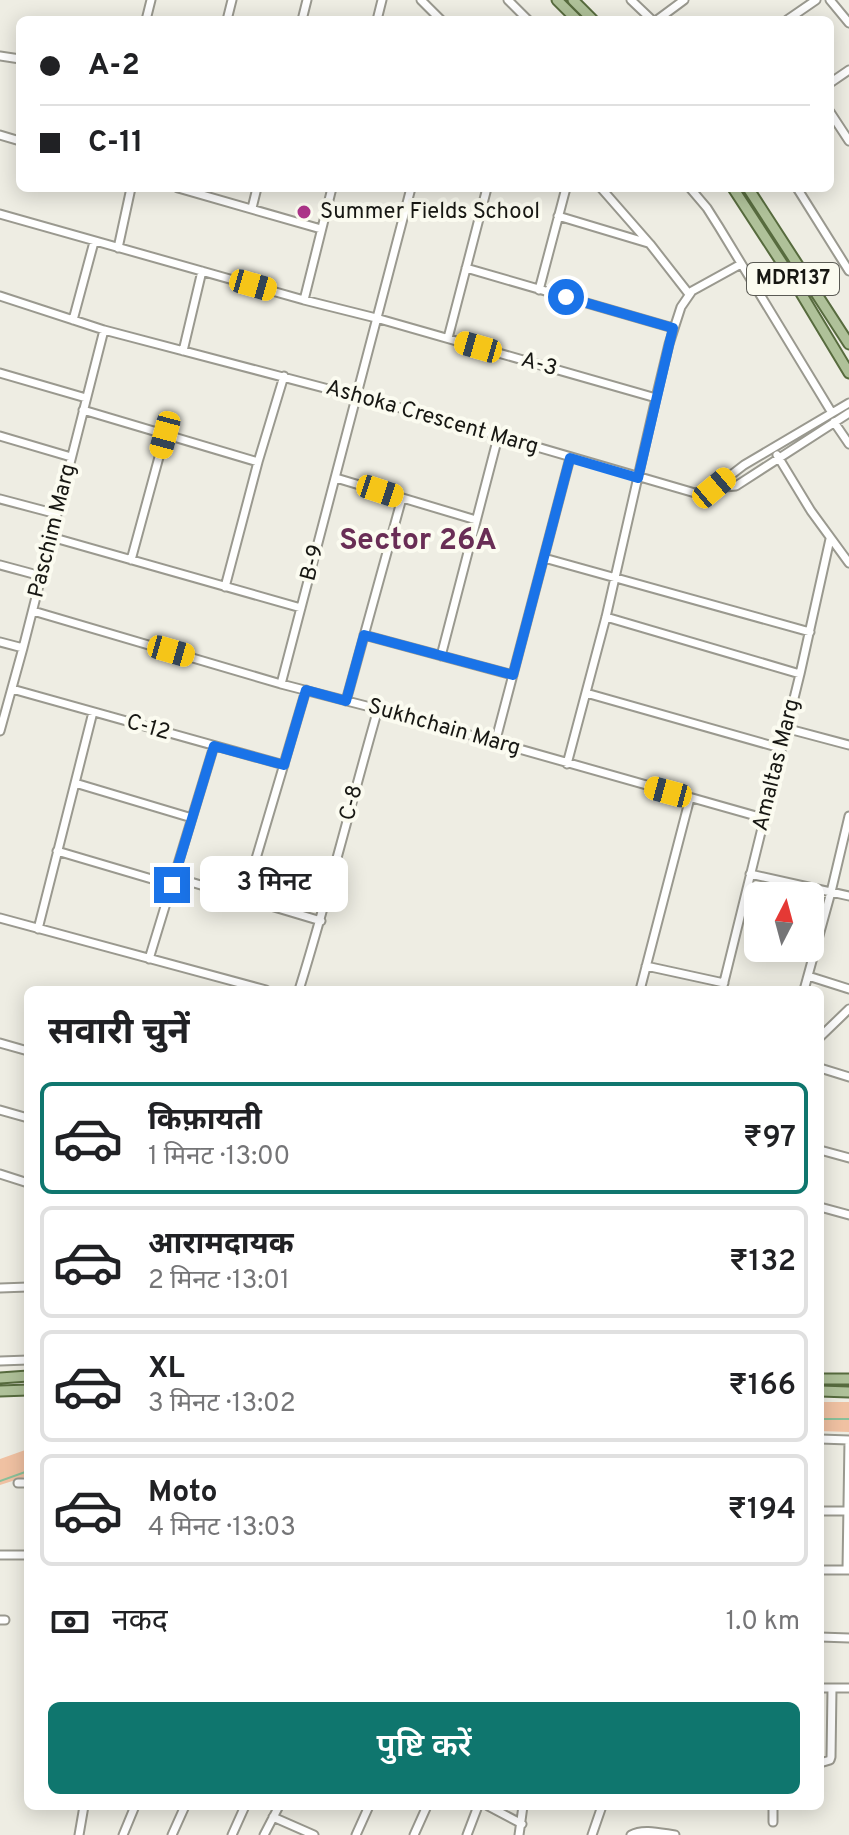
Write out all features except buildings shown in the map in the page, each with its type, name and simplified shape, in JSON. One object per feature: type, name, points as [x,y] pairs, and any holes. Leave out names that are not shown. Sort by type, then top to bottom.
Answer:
[{"type":"main road","points":[[557,0],[573,16]]},
{"type":"main road","points":[[573,0],[589,16]]},
{"type":"main road","name":"MDR137","points":[[736,192],[849,373]]},
{"type":"main road","name":"MDR137","points":[[751,192],[849,344]]},
{"type":"main road","points":[[0,1378],[24,1376]]},
{"type":"main road","points":[[824,1379],[849,1379]]},
{"type":"main road","points":[[0,1391],[24,1390]]},
{"type":"main road","points":[[824,1391],[849,1392]]},
{"type":"street","points":[[421,0],[437,16]]},
{"type":"street","points":[[508,0],[524,16]]},
{"type":"street","points":[[631,0],[649,16]]},
{"type":"street","points":[[660,16],[684,0]]},
{"type":"street","points":[[793,16],[816,0]]},
{"type":"street","points":[[830,0],[849,23]]},
{"type":"street","points":[[834,118],[849,141]]},
{"type":"street","points":[[118,248],[130,192]]},
{"type":"street","points":[[195,192],[321,229]]},
{"type":"street","points":[[252,208],[256,192]]},
{"type":"street","points":[[304,300],[331,192]]},
{"type":"street","name":"B-9","points":[[281,684],[410,192]]},
{"type":"street","points":[[448,338],[486,192]]},
{"type":"street","points":[[539,290],[565,192]]},
{"type":"street","points":[[604,192],[689,294]]},
{"type":"street","points":[[693,192],[707,208],[849,444]]},
{"type":"street","points":[[800,192],[849,271]]},
{"type":"street","name":"A-3","points":[[0,214],[656,398]]},
{"type":"street","points":[[558,216],[650,244]]},
{"type":"street","points":[[73,320],[94,242]]},
{"type":"street","points":[[466,268],[673,328]]},
{"type":"street","points":[[567,764],[616,578],[673,328],[689,294],[743,268]]},
{"type":"street","points":[[183,351],[202,271]]},
{"type":"street","name":"Ashoka Crescent Marg","points":[[0,296],[104,330],[284,376],[695,493],[736,486],[833,417],[849,413]]},
{"type":"street","name":"Paschim Marg","points":[[0,731],[104,330]]},
{"type":"street","points":[[0,373],[86,398]]},
{"type":"street","points":[[225,587],[284,376]]},
{"type":"street","points":[[714,488],[773,448],[833,417],[849,403]]},
{"type":"street","points":[[83,410],[258,462]]},
{"type":"street","points":[[131,560],[165,435]]},
{"type":"street","points":[[0,436],[71,457]]},
{"type":"street","points":[[441,656],[498,437]]},
{"type":"street","points":[[773,448],[830,539],[849,563]]},
{"type":"street","points":[[495,743],[570,458]]},
{"type":"street","points":[[336,478],[476,520]]},
{"type":"street","points":[[346,701],[402,498]]},
{"type":"street","points":[[0,499],[57,514]]},
{"type":"street","points":[[51,537],[301,608]]},
{"type":"street","name":"Amaltas Marg","points":[[723,986],[830,539]]},
{"type":"street","points":[[544,558],[810,632]]},
{"type":"street","points":[[0,565],[41,576]]},
{"type":"street","name":"Sukhchain Marg","points":[[33,611],[281,684],[763,818]]},
{"type":"street","points":[[606,617],[800,674]]},
{"type":"street","points":[[364,635],[513,675]]},
{"type":"street","points":[[0,642],[23,648]]},
{"type":"street","name":"C-12","points":[[12,689],[284,765]]},
{"type":"street","points":[[244,899],[306,690]]},
{"type":"street","points":[[586,693],[780,748]]},
{"type":"street","name":"C-8","points":[[300,986],[378,709]]},
{"type":"street","points":[[38,929],[93,712]]},
{"type":"street","points":[[785,728],[849,745]]},
{"type":"street","points":[[149,959],[214,746]]},
{"type":"street","points":[[75,783],[192,818]]},
{"type":"street","points":[[641,986],[690,798]]},
{"type":"street","points":[[805,986],[849,816]]},
{"type":"street","points":[[57,851],[321,921]]},
{"type":"street","points":[[750,874],[849,896]]},
{"type":"street","points":[[0,918],[251,986]]},
{"type":"street","points":[[646,966],[723,986]]},
{"type":"street","points":[[808,976],[849,989]]},
{"type":"street","points":[[824,1033],[849,1010]]},
{"type":"street","points":[[0,1043],[24,1050]]},
{"type":"street","points":[[824,1069],[849,1077]]},
{"type":"street","points":[[0,1110],[24,1117]]},
{"type":"street","points":[[824,1151],[849,1158]]},
{"type":"street","points":[[0,1174],[24,1182]]},
{"type":"street","points":[[824,1208],[849,1215]]},
{"type":"street","points":[[0,1288],[24,1287]]},
{"type":"street","points":[[0,1361],[24,1360]]},
{"type":"street","points":[[824,1439],[849,1440],[848,1570],[824,1570]]},
{"type":"street","points":[[18,1483],[24,1483]]},
{"type":"street","points":[[824,1511],[848,1511]]},
{"type":"street","points":[[0,1555],[24,1555]]},
{"type":"street","points":[[824,1637],[849,1638]]},
{"type":"street","points":[[824,1688],[849,1688]]},
{"type":"street","points":[[824,1762],[831,1757],[832,1688]]},
{"type":"street","points":[[79,1835],[83,1810]]},
{"type":"street","points":[[123,1835],[133,1810]]},
{"type":"street","points":[[172,1835],[183,1810]]},
{"type":"street","points":[[232,1835],[243,1810]]},
{"type":"street","points":[[264,1835],[277,1810]]},
{"type":"street","points":[[356,1835],[365,1810]]},
{"type":"street","points":[[414,1835],[425,1810]]},
{"type":"street","points":[[467,1835],[476,1810]]},
{"type":"street","points":[[496,1810],[522,1824]]},
{"type":"street","points":[[519,1835],[523,1810]]},
{"type":"street","points":[[592,1835],[601,1810]]},
{"type":"street","points":[[772,1810],[773,1822]]},
{"type":"street","points":[[273,1817],[314,1835]]},
{"type":"street","points":[[631,1835],[636,1832],[675,1835]]},
{"type":"shaded area","points":[[824,1402],[849,1402],[849,1432],[824,1431]]},
{"type":"shaded area","points":[[24,1450],[24,1477],[0,1485],[0,1459]]},
{"type":"waterway","points":[[824,1419],[849,1419]]},
{"type":"waterway","points":[[0,1481],[24,1472]]},
{"type":"place","name":"Summer Fields School","points":[[304,212]]},
{"type":"district","name":"Sector 26A","points":[[418,541]]},
{"type":"route","points":[[172,885],[214,746],[284,765],[306,690],[346,701],[364,635],[513,675],[570,458],[638,478],[673,328],[566,297]]}]
